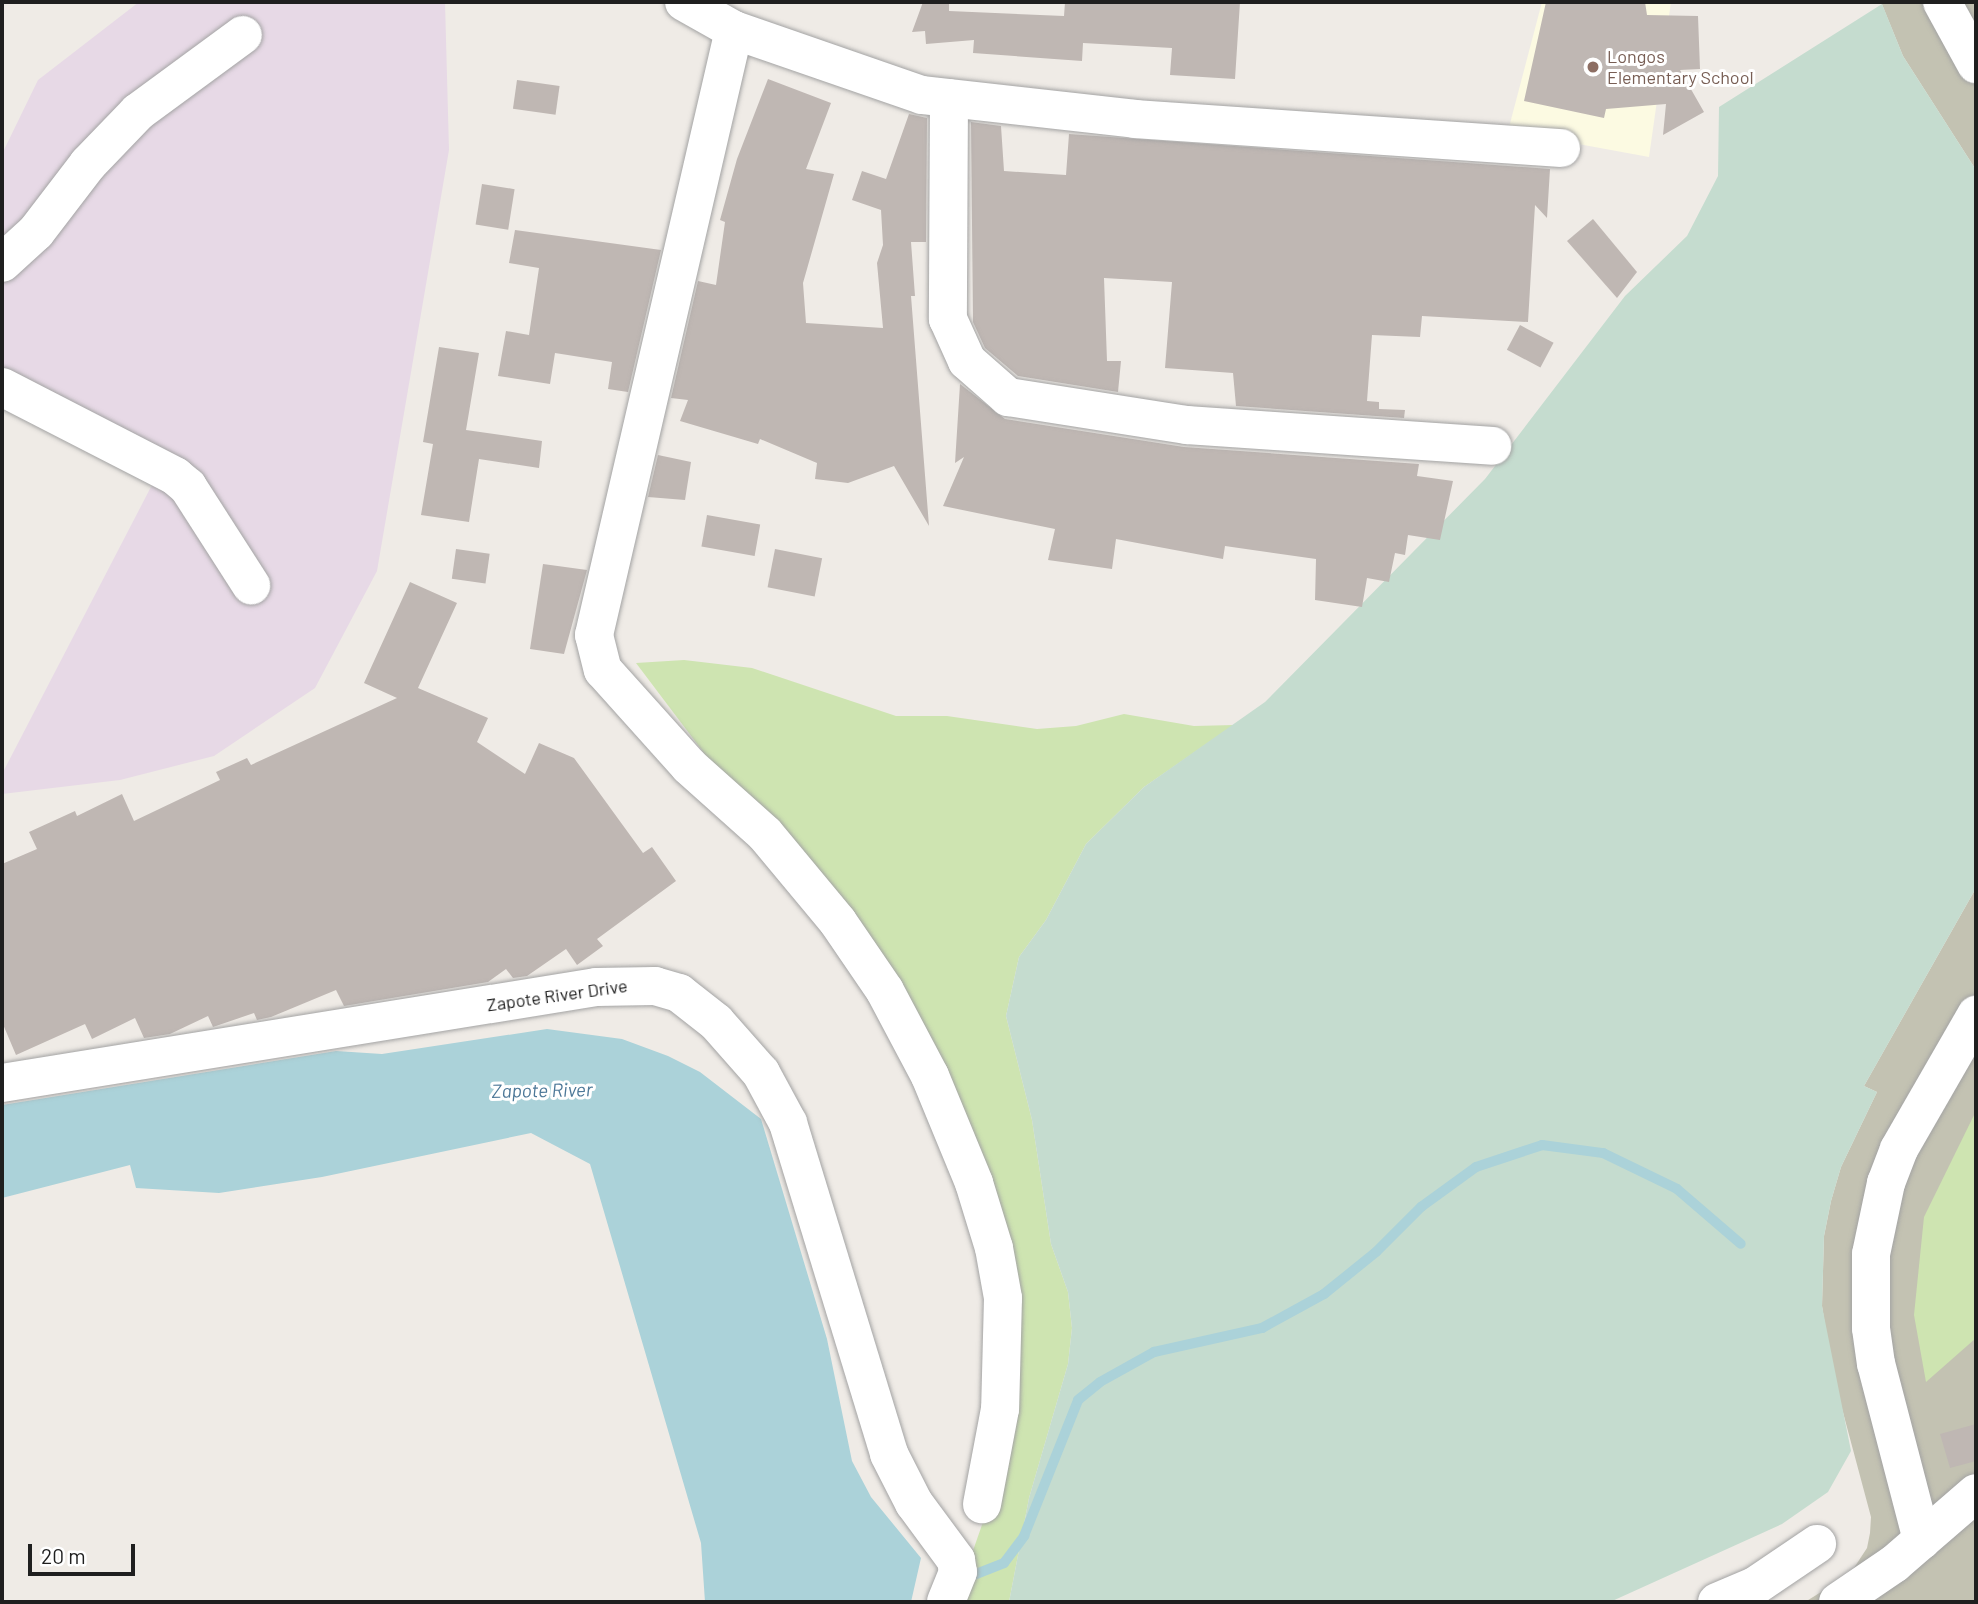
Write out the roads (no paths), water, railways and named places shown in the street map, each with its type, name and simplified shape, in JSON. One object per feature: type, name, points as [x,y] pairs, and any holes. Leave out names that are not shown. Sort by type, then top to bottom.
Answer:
[{"type":"street","points":[[684,2],[734,30],[922,95],[1135,119],[1561,148]]},
{"type":"street","points":[[1942,2],[1976,64]]},
{"type":"street","points":[[734,30],[594,635],[603,670],[689,766],[765,834],[838,922],[885,991],[930,1076],[974,1183],[994,1248],[1003,1298],[1000,1409],[982,1504]]},
{"type":"street","points":[[2,263],[36,232],[88,164],[138,112],[243,35]]},
{"type":"street","points":[[949,98],[948,320],[967,361],[1008,397],[1187,425],[1492,446]]},
{"type":"street","points":[[2,387],[175,476],[188,486],[251,585]]},
{"type":"street","name":"Zapote River Drive","points":[[2,1083],[596,987],[655,986],[679,993],[716,1021],[761,1073],[779,1102],[889,1454],[914,1503],[937,1527],[956,1560],[958,1572],[946,1602]]},
{"type":"street","points":[[1922,1540],[1876,1364],[1871,1328],[1871,1254],[1877,1219],[1899,1149],[1976,1015]]},
{"type":"street","points":[[1838,1602],[1922,1540],[1976,1493]]},
{"type":"street","points":[[1717,1602],[1755,1586],[1817,1544]]},
{"type":"water","name":"Zapote River","points":[[547,1029],[622,1039],[668,1056],[700,1072],[761,1119],[827,1339],[852,1461],[871,1497],[921,1558],[911,1602],[705,1602],[701,1543],[590,1164],[531,1133],[322,1177],[219,1193],[136,1188],[130,1165],[2,1198],[2,1105],[336,1051],[382,1054]]},
{"type":"waterway","points":[[966,1578],[1004,1563],[1024,1536],[1078,1400],[1100,1382],[1154,1352],[1262,1328],[1324,1294],[1376,1252],[1421,1207],[1476,1167],[1542,1145],[1603,1153],[1677,1189],[1741,1244]]},
{"type":"place","name":"Longos Elementary School","points":[[1593,67]]}]
